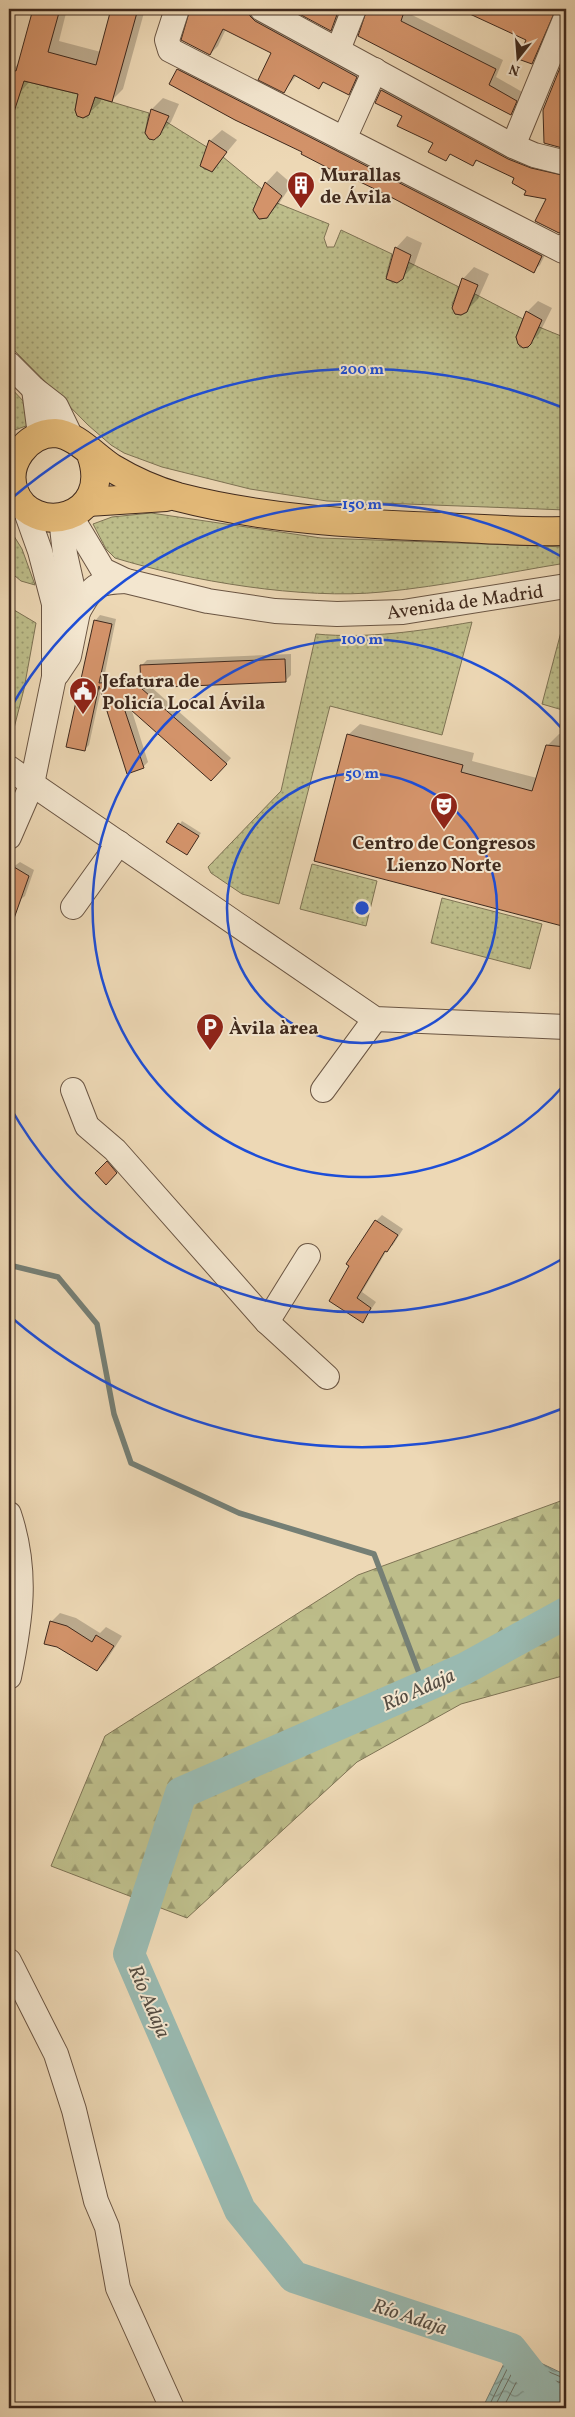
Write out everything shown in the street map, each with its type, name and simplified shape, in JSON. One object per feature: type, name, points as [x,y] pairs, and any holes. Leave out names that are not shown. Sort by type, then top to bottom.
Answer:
[{"type":"highway","points":[[177,497],[131,478],[81,445],[56,433],[23,444],[12,469],[16,495],[41,516],[73,512],[125,498],[177,497],[283,516],[358,524],[566,531]]},
{"type":"highway","points":[[73,512],[95,487],[96,470],[81,445]]},
{"type":"street","points":[[177,9],[167,40],[170,50],[563,251],[566,245]]},
{"type":"street","points":[[262,9],[514,146],[534,155],[566,163]]},
{"type":"street","points":[[338,50],[354,9]]},
{"type":"street","points":[[514,146],[566,17]]},
{"type":"street","points":[[344,139],[375,70]]},
{"type":"street","points":[[9,364],[34,389],[56,406],[81,445]]},
{"type":"street","points":[[23,444],[34,389]]},
{"type":"street","points":[[9,837],[32,784],[54,677],[54,604],[40,551],[16,495]]},
{"type":"street","points":[[54,677],[69,656],[78,612],[65,554],[73,512]]},
{"type":"street","name":"Avenida de Madrid","points":[[73,512],[103,570],[126,581],[208,601],[275,611],[336,614],[403,612],[566,586]]},
{"type":"street","name":"Avenida de Madrid","points":[[78,612],[89,592],[103,582],[126,581]]},
{"type":"street","points":[[9,768],[375,1019],[566,1027]]},
{"type":"street","points":[[73,907],[119,843]]},
{"type":"street","points":[[323,1090],[375,1019]]},
{"type":"street","points":[[73,1090],[87,1126],[115,1150],[267,1322],[327,1377]]},
{"type":"street","points":[[267,1322],[308,1256]]},
{"type":"street","points":[[9,1514],[21,1563],[18,1630],[9,1677]]},
{"type":"street","points":[[9,1960],[56,2054],[74,2110],[96,2201],[108,2227],[118,2288],[172,2408]]},
{"type":"green space","points":[[24,81],[78,94],[75,110],[77,115],[83,118],[89,115],[95,97],[149,113],[145,133],[149,139],[154,139],[160,135],[165,121],[210,149],[201,162],[204,169],[213,171],[223,157],[262,189],[253,210],[259,219],[267,218],[277,203],[329,224],[324,238],[327,247],[334,247],[341,230],[392,254],[386,277],[393,283],[403,279],[408,262],[459,287],[452,305],[455,314],[461,315],[467,312],[475,294],[523,319],[516,337],[520,347],[528,347],[539,327],[566,338],[566,510],[327,501],[250,489],[162,467],[124,453],[111,445],[88,425],[9,345],[9,98]]},
{"type":"green space","points":[[9,386],[26,404],[31,418],[26,426],[9,432]]},
{"type":"green space","points":[[151,513],[321,538],[566,547],[566,563],[451,583],[382,592],[351,594],[318,593],[247,587],[177,574],[115,558],[106,549],[93,524],[112,517]]},
{"type":"green space","points":[[9,528],[22,549],[35,585],[21,581],[9,571]]},
{"type":"green space","points":[[9,607],[36,623],[24,689],[12,736],[9,737]]},
{"type":"green space","points":[[566,613],[566,711],[542,704]]},
{"type":"green space","points":[[472,622],[442,735],[330,706],[279,904],[242,894],[211,873],[208,867],[281,791],[316,634],[374,635]]},
{"type":"green space","points":[[312,864],[377,881],[366,926],[300,909]]},
{"type":"green space","points":[[442,898],[542,924],[530,969],[431,943]]},
{"type":"green space","points":[[566,1499],[566,1675],[461,1704],[357,1762],[187,1918],[51,1866],[105,1736],[358,1575]]},
{"type":"water","points":[[511,2349],[566,2375],[566,2408],[483,2407]]},
{"type":"building","points":[[33,9],[60,9],[48,52],[96,65],[111,9],[138,9],[112,102],[95,97],[89,115],[83,118],[77,116],[75,110],[78,94],[24,81],[12,118],[9,118],[9,69],[16,71]]},
{"type":"building","points":[[190,9],[248,9],[250,16],[255,21],[357,77],[349,95],[323,82],[319,89],[294,75],[284,93],[258,80],[271,53],[223,29],[210,55],[181,40]]},
{"type":"building","points":[[290,9],[339,9],[331,31]]},
{"type":"building","points":[[367,9],[405,9],[401,21],[496,69],[489,85],[517,101],[511,115],[358,36]]},
{"type":"building","points":[[459,9],[556,9],[532,64],[518,59],[526,40]]},
{"type":"building","points":[[566,53],[566,149],[544,143],[543,110]]},
{"type":"building","points":[[177,69],[542,256],[534,273],[387,195],[354,179],[353,181],[301,154],[302,152],[235,120],[169,84]]},
{"type":"building","points":[[381,90],[508,159],[531,168],[566,176],[566,225],[563,232],[559,233],[535,221],[546,199],[524,195],[526,191],[512,183],[514,178],[476,160],[473,166],[450,154],[446,161],[428,152],[433,143],[397,126],[402,116],[375,103]]},
{"type":"building","points":[[151,109],[169,116],[160,135],[154,140],[149,139],[145,133]]},
{"type":"building","points":[[209,140],[227,152],[212,172],[200,166]]},
{"type":"building","points":[[265,182],[282,196],[267,218],[259,219],[253,210]]},
{"type":"building","points":[[395,247],[411,255],[403,279],[397,283],[386,279]]},
{"type":"building","points":[[462,278],[478,285],[467,312],[461,315],[455,314],[452,308]]},
{"type":"building","points":[[526,311],[542,320],[531,344],[523,348],[518,344],[516,337]]},
{"type":"building","points":[[94,620],[112,624],[99,683],[133,681],[227,764],[211,781],[122,702],[144,768],[127,774],[99,686],[85,751],[66,747]]},
{"type":"building","points":[[285,659],[286,682],[141,688],[140,665]]},
{"type":"building","name":"Centro de Congresos Lienzo Norte","points":[[347,734],[463,765],[461,772],[532,791],[546,745],[566,747],[566,927],[314,861]]},
{"type":"building","points":[[178,823],[199,836],[187,855],[166,842]]},
{"type":"building","points":[[9,864],[29,876],[11,927],[9,926]]},
{"type":"building","points":[[107,1161],[117,1173],[106,1185],[95,1173]]},
{"type":"building","points":[[375,1220],[398,1235],[387,1252],[385,1251],[357,1298],[371,1308],[363,1323],[329,1301],[349,1266],[346,1264]]},
{"type":"building","points":[[50,1621],[67,1626],[92,1642],[96,1635],[114,1646],[97,1671],[57,1647],[44,1644]]},
{"type":"waterway","points":[[9,1265],[58,1277],[97,1324],[114,1414],[131,1463],[239,1513],[374,1554],[424,1686]]},
{"type":"waterway","name":"Río Adaja","points":[[557,2408],[511,2349],[294,2277],[240,2210],[129,1954],[181,1793],[464,1669],[566,1613]]},
{"type":"place","name":"Murallas de Ávila","points":[[301,209]]},
{"type":"place","name":"Jefatura de Policía Local Ávila","points":[[83,715]]},
{"type":"place","name":"Centro de Congresos Lienzo Norte","points":[[444,830]]},
{"type":"place","name":"Àvila àrea","points":[[210,1051]]}]
